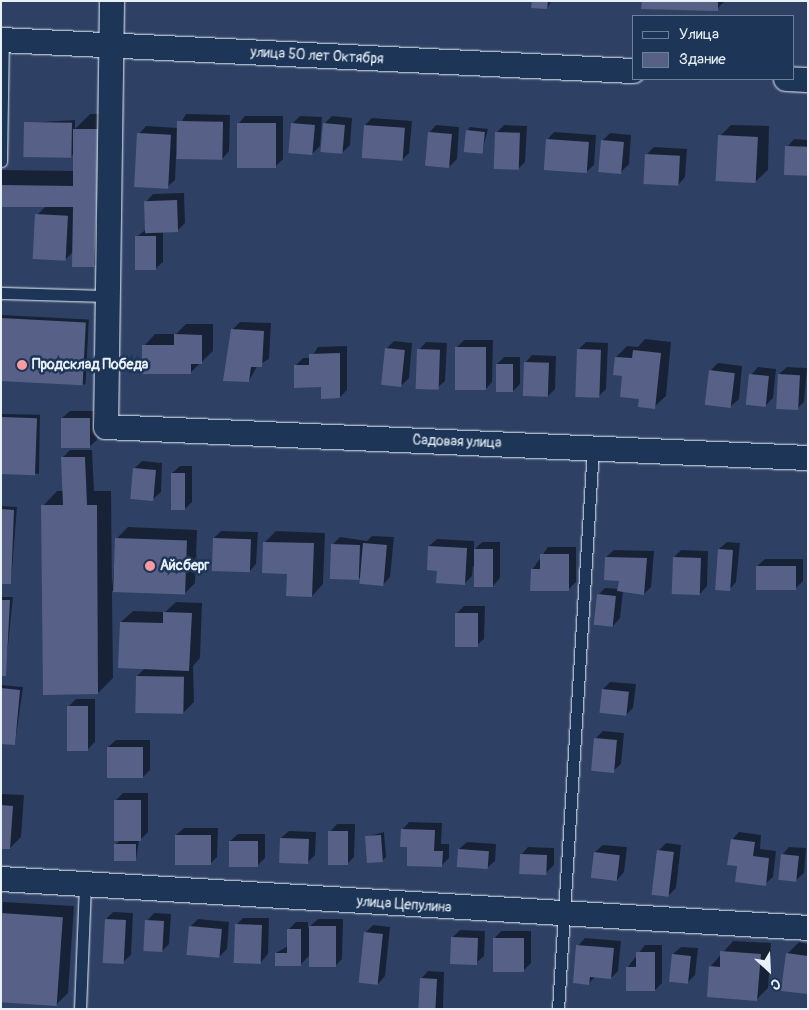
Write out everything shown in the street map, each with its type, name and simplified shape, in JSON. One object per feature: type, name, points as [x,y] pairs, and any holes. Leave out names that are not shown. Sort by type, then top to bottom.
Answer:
[{"type":"street","points":[[108,296],[112,1]]},
{"type":"street","name":"улица 50 лет Октября","points":[[2,40],[632,71]]},
{"type":"street","points":[[794,79],[808,80]]},
{"type":"street","name":"Садовая улица","points":[[108,296],[106,427],[808,458]]},
{"type":"street","name":"улица Цепулина","points":[[1,879],[85,886],[808,928]]},
{"type":"lane","points":[[1,161],[2,40]]},
{"type":"lane","points":[[1,293],[108,296]]},
{"type":"lane","points":[[558,1009],[593,448]]},
{"type":"lane","points":[[80,1009],[85,886]]},
{"type":"building","points":[[532,1],[548,1],[547,9],[531,8]]},
{"type":"building","points":[[642,1],[718,1],[718,11],[641,9]]},
{"type":"building","points":[[177,121],[223,122],[222,160],[176,159]]},
{"type":"building","points":[[24,122],[72,123],[71,158],[23,157]]},
{"type":"building","points":[[237,123],[276,123],[276,168],[237,168]]},
{"type":"building","points":[[291,123],[315,125],[312,155],[288,153]]},
{"type":"building","points":[[323,123],[345,125],[342,154],[320,152]]},
{"type":"building","points":[[364,125],[405,128],[403,161],[362,158]]},
{"type":"building","points":[[73,129],[100,129],[94,267],[72,267],[73,207],[1,207],[1,185],[73,186]]},
{"type":"building","points":[[466,130],[485,132],[483,154],[464,152]]},
{"type":"building","points":[[428,132],[452,134],[449,168],[425,166]]},
{"type":"building","points":[[495,132],[520,133],[519,170],[494,169]]},
{"type":"building","points":[[137,133],[171,135],[168,189],[134,187]]},
{"type":"building","points":[[718,135],[758,137],[756,183],[716,181]]},
{"type":"building","points":[[546,139],[589,142],[587,173],[544,170]]},
{"type":"building","points":[[601,140],[624,142],[621,174],[598,172]]},
{"type":"building","points":[[785,146],[808,147],[807,176],[784,175]]},
{"type":"building","points":[[645,154],[680,156],[678,186],[643,184]]},
{"type":"building","points":[[177,200],[178,232],[145,233],[144,201]]},
{"type":"building","points":[[35,214],[68,216],[66,261],[33,259]]},
{"type":"building","points":[[135,236],[156,236],[156,270],[135,270]]},
{"type":"building","points":[[1,318],[86,322],[83,385],[1,381]]},
{"type":"building","points":[[231,329],[264,331],[262,367],[251,367],[249,382],[223,381]]},
{"type":"building","points":[[174,334],[202,335],[202,364],[191,364],[191,374],[142,374],[142,345],[174,345]]},
{"type":"building","points":[[455,347],[486,347],[486,390],[455,390]]},
{"type":"building","points":[[385,348],[405,350],[401,387],[381,385]]},
{"type":"building","points":[[417,349],[440,350],[439,390],[416,389]]},
{"type":"building","points":[[577,349],[601,350],[599,398],[575,397]]},
{"type":"building","points":[[633,350],[661,353],[655,409],[638,407],[639,399],[620,397],[622,376],[613,375],[615,357],[632,358]]},
{"type":"building","points":[[340,353],[340,398],[321,399],[321,387],[294,388],[294,365],[309,365],[309,354]]},
{"type":"building","points":[[524,362],[549,363],[548,397],[523,396]]},
{"type":"building","points":[[496,364],[513,364],[513,392],[496,392]]},
{"type":"building","points":[[709,370],[735,373],[731,408],[705,405]]},
{"type":"building","points":[[749,374],[769,376],[766,407],[746,405]]},
{"type":"building","points":[[778,374],[800,375],[798,410],[776,409]]},
{"type":"building","points":[[1,417],[37,418],[35,475],[1,474]]},
{"type":"building","points":[[61,418],[90,418],[90,448],[61,448]]},
{"type":"building","points":[[61,457],[85,457],[87,505],[97,505],[98,694],[43,695],[41,505],[63,505]]},
{"type":"building","points":[[133,468],[156,470],[153,501],[130,499]]},
{"type":"building","points":[[171,473],[185,473],[185,510],[171,510]]},
{"type":"building","points":[[1,509],[14,510],[11,584],[1,584]]},
{"type":"building","name":"Айсберг","points":[[115,538],[187,541],[185,594],[113,592]]},
{"type":"building","points":[[213,538],[251,539],[250,572],[212,571]]},
{"type":"building","points":[[263,542],[314,543],[312,597],[286,596],[287,574],[262,573]]},
{"type":"building","points":[[363,543],[387,545],[383,586],[359,584]]},
{"type":"building","points":[[331,544],[360,545],[359,580],[330,579]]},
{"type":"building","points":[[428,546],[467,548],[465,585],[436,583],[437,571],[427,570]]},
{"type":"building","points":[[474,549],[493,549],[493,587],[474,587]]},
{"type":"building","points":[[718,549],[733,550],[730,591],[715,590]]},
{"type":"building","points":[[540,554],[569,554],[569,591],[530,591],[531,569],[540,569]]},
{"type":"building","points":[[605,557],[647,558],[644,595],[617,591],[619,581],[604,580]]},
{"type":"building","points":[[673,557],[701,558],[700,595],[672,594]]},
{"type":"building","points":[[756,566],[796,566],[796,590],[756,590]]},
{"type":"building","points":[[597,594],[616,596],[613,627],[594,625]]},
{"type":"building","points":[[1,600],[10,600],[6,676],[1,676]]},
{"type":"building","points":[[163,612],[192,613],[189,671],[118,668],[120,622],[163,623]]},
{"type":"building","points":[[455,613],[478,613],[478,647],[455,647]]},
{"type":"building","points":[[136,676],[184,677],[183,714],[135,713]]},
{"type":"building","points":[[1,688],[20,690],[15,745],[1,744]]},
{"type":"building","points":[[602,689],[629,692],[626,716],[599,713]]},
{"type":"building","points":[[67,706],[88,706],[88,751],[67,751]]},
{"type":"building","points":[[594,738],[617,740],[614,773],[591,771]]},
{"type":"building","points":[[107,747],[143,747],[143,778],[107,778]]},
{"type":"building","points":[[114,800],[141,800],[141,841],[114,841]]},
{"type":"building","points":[[1,805],[13,806],[10,849],[1,849]]},
{"type":"building","points":[[401,829],[435,830],[434,851],[443,851],[442,867],[407,866],[407,847],[400,847]]},
{"type":"building","points":[[328,831],[348,831],[348,865],[328,865]]},
{"type":"building","points":[[175,835],[211,835],[211,865],[175,865]]},
{"type":"building","points":[[381,835],[383,862],[367,863],[365,836]]},
{"type":"building","points":[[280,838],[309,839],[308,864],[279,863]]},
{"type":"building","points":[[731,839],[755,842],[753,856],[769,858],[766,886],[735,882],[737,866],[727,865]]},
{"type":"building","points":[[229,841],[258,841],[258,867],[229,867]]},
{"type":"building","points":[[114,844],[136,844],[136,861],[114,861]]},
{"type":"building","points":[[458,849],[489,851],[488,869],[457,867]]},
{"type":"building","points":[[657,850],[674,852],[668,897],[652,895]]},
{"type":"building","points":[[594,852],[620,855],[617,881],[591,878]]},
{"type":"building","points":[[520,854],[547,855],[546,875],[519,874]]},
{"type":"building","points":[[781,854],[799,856],[796,882],[778,880]]},
{"type":"building","points":[[1,913],[63,917],[57,1006],[1,1002]]},
{"type":"building","points":[[105,919],[126,920],[124,964],[103,963]]},
{"type":"building","points":[[145,920],[164,921],[162,952],[143,951]]},
{"type":"building","points":[[235,924],[262,925],[261,964],[234,963]]},
{"type":"building","points":[[189,926],[222,929],[219,958],[186,955]]},
{"type":"building","points":[[309,926],[336,926],[336,967],[309,967]]},
{"type":"building","points":[[287,929],[301,929],[301,966],[275,966],[275,953],[287,953]]},
{"type":"building","points":[[364,932],[383,934],[378,985],[359,983]]},
{"type":"building","points":[[451,937],[478,938],[477,965],[450,964]]},
{"type":"building","points":[[493,938],[524,938],[524,972],[493,972]]},
{"type":"building","points":[[576,945],[614,948],[611,979],[590,977],[589,985],[573,983]]},
{"type":"building","points":[[720,951],[761,954],[757,1001],[707,997],[709,966],[720,967]]},
{"type":"building","points":[[636,952],[655,952],[655,991],[626,991],[626,967],[636,967]]},
{"type":"building","points":[[786,953],[808,956],[808,994],[781,991]]},
{"type":"building","points":[[672,954],[691,956],[688,984],[669,982]]},
{"type":"building","points":[[420,978],[437,979],[435,1009],[418,1009]]},
{"type":"place","name":"Продсклад Победа","points":[[22,365]]},
{"type":"place","name":"Айсберг","points":[[150,566]]}]
